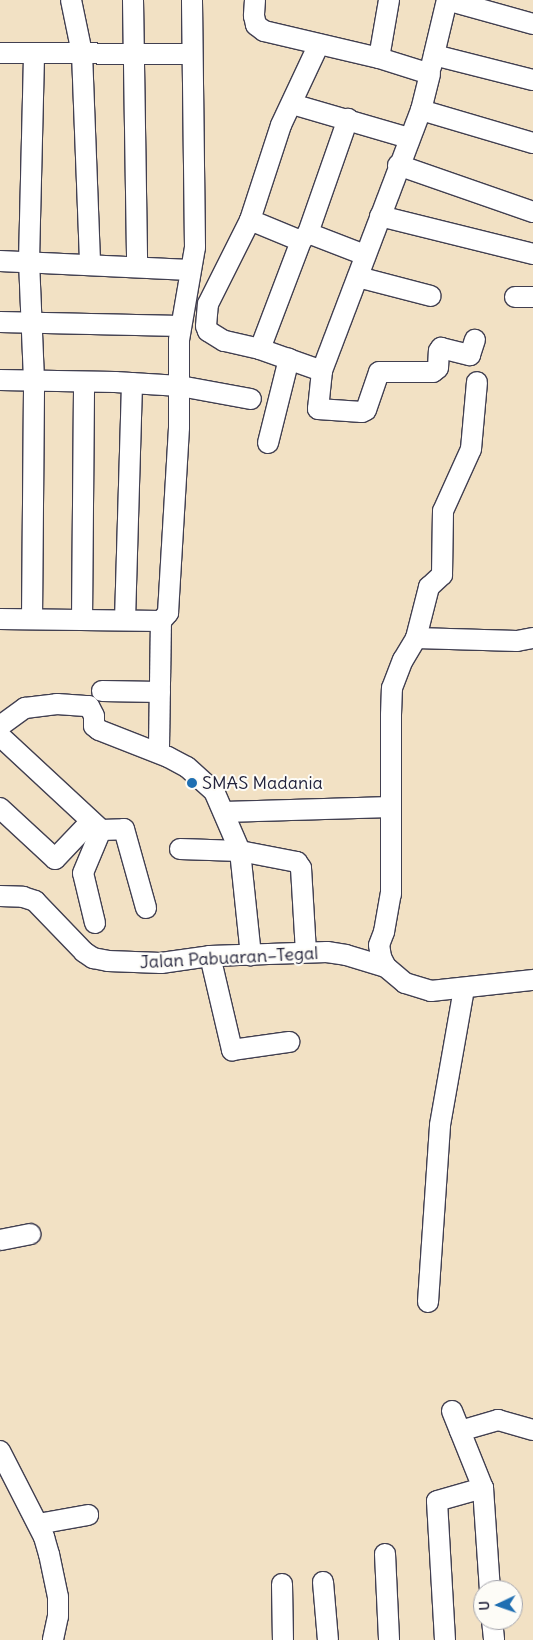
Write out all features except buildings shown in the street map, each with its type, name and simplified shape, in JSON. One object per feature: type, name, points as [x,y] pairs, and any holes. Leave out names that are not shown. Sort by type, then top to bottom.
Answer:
[{"type":"street","points":[[71,0],[82,54],[90,265]]},
{"type":"street","points":[[133,0],[137,267]]},
{"type":"street","points":[[0,619],[161,621],[166,617],[170,607],[180,386],[178,340],[195,247],[192,0]]},
{"type":"street","points":[[256,0],[254,16],[256,25],[264,31],[378,58],[533,80]]},
{"type":"street","points":[[378,58],[389,0]]},
{"type":"street","points":[[475,340],[470,355],[441,348],[439,351],[438,368],[433,372],[379,372],[366,410],[362,412],[318,409],[322,370],[398,165],[421,110],[447,0],[533,24]]},
{"type":"street","points":[[319,44],[281,125],[250,220],[208,304],[206,326],[208,332],[224,340],[260,349],[322,370]]},
{"type":"street","points":[[0,53],[192,54]]},
{"type":"street","points":[[32,619],[34,380],[29,261],[34,53]]},
{"type":"street","points":[[292,104],[409,138]]},
{"type":"street","points":[[421,110],[533,143]]},
{"type":"street","points":[[260,349],[305,237],[348,120]]},
{"type":"street","points":[[398,165],[533,212]]},
{"type":"street","points":[[380,216],[533,254]]},
{"type":"street","points":[[250,220],[365,256]]},
{"type":"street","points":[[0,261],[190,270]]},
{"type":"street","points":[[358,277],[431,296]]},
{"type":"street","points":[[0,322],[180,326]]},
{"type":"street","points":[[268,443],[289,359]]},
{"type":"street","points":[[0,380],[180,386],[251,399]]},
{"type":"street","points":[[82,620],[84,382]]},
{"type":"street","points":[[386,966],[381,957],[379,945],[384,932],[391,894],[392,688],[403,660],[416,638],[429,587],[442,575],[442,521],[447,500],[462,472],[471,449],[477,382]]},
{"type":"street","points":[[125,620],[132,383]]},
{"type":"street","points":[[159,747],[161,621]]},
{"type":"street","points":[[416,638],[517,641],[533,638]]},
{"type":"street","points":[[102,691],[160,692]]},
{"type":"street","points":[[0,726],[25,708],[57,704],[88,706],[94,716],[94,726],[99,730],[142,745],[186,767],[214,791],[240,851],[251,955]]},
{"type":"street","points":[[0,736],[96,825],[124,829],[146,908]]},
{"type":"street","points":[[224,812],[391,807]]},
{"type":"street","points":[[0,808],[55,859],[96,825]]},
{"type":"street","points":[[95,923],[83,873],[96,825]]},
{"type":"street","points":[[180,850],[240,851],[297,862],[301,868],[306,952]]},
{"type":"street","name":"Jalan Pabuaran–Tegal","points":[[0,896],[23,897],[35,901],[84,952],[93,958],[135,964],[161,964],[210,956],[306,952],[338,953],[386,966],[398,979],[415,988],[431,990],[464,988],[523,979],[533,980]]},
{"type":"street","points":[[210,956],[232,1050],[289,1042]]},
{"type":"street","points":[[428,1302],[440,1125],[464,988]]},
{"type":"street","points":[[0,1240],[30,1234]]},
{"type":"street","points":[[452,1411],[482,1488],[489,1580]]},
{"type":"street","points":[[460,1431],[498,1420],[533,1430]]},
{"type":"street","points":[[0,1450],[38,1524],[49,1554],[58,1597],[58,1640]]},
{"type":"street","points":[[445,1640],[437,1501],[482,1488]]},
{"type":"street","points":[[38,1524],[88,1515]]},
{"type":"street","points":[[385,1554],[389,1640]]},
{"type":"street","points":[[323,1582],[328,1640]]},
{"type":"street","points":[[282,1584],[283,1640]]},
{"type":"street","points":[[486,1640],[494,1640]]},
{"type":"place","name":"SMAS Madania","points":[[192,783]]}]
